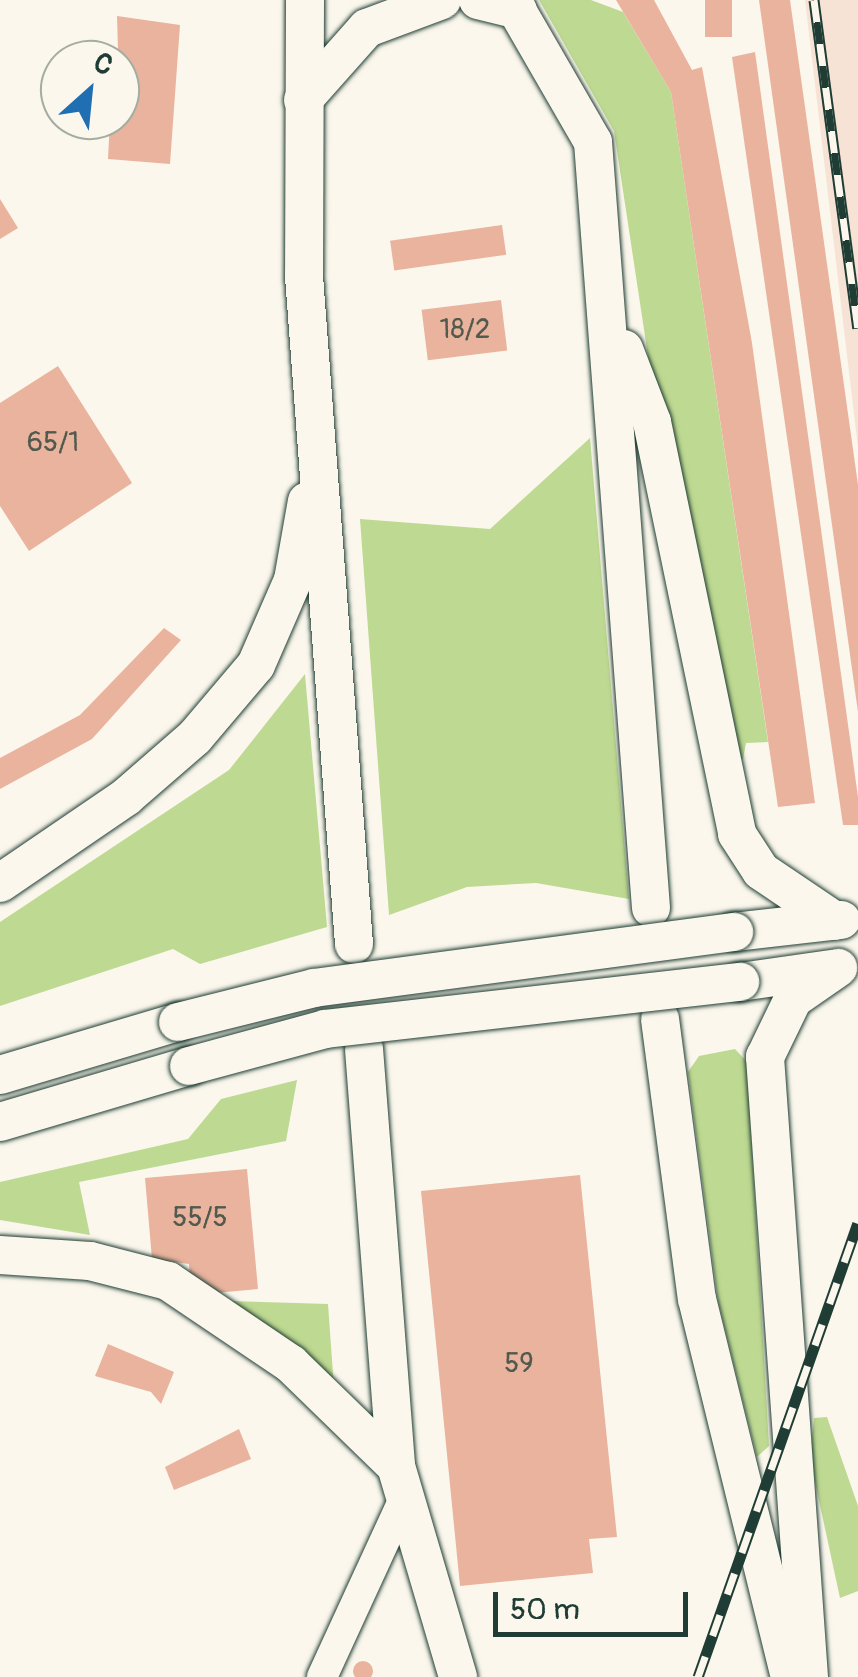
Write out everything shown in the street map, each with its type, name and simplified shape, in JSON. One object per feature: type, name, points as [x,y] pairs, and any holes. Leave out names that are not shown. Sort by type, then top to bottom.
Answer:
[{"type":"main road","points":[[305,0],[304,100],[316,450],[354,944]]},
{"type":"main road","points":[[304,100],[367,28],[442,0]]},
{"type":"main road","points":[[478,0],[514,5],[593,142],[610,310],[651,908]]},
{"type":"main road","points":[[610,310],[652,422],[737,834],[761,871],[846,920]]},
{"type":"main road","points":[[0,883],[126,797],[195,738],[256,665],[293,580],[316,450]]},
{"type":"main road","points":[[0,1075],[178,1022],[314,988],[846,920]]},
{"type":"main road","points":[[0,1122],[326,1029],[848,968]]},
{"type":"main road","points":[[809,1677],[764,1057],[793,999],[848,968]]},
{"type":"main road","points":[[660,1019],[697,1299],[790,1677]]},
{"type":"main road","points":[[364,1049],[400,1483],[458,1677]]},
{"type":"main road","points":[[0,1256],[90,1261],[168,1281],[290,1364],[400,1483]]},
{"type":"street","points":[[322,1677],[400,1483]]},
{"type":"shaded area","points":[[805,0],[858,0],[858,448]]},
{"type":"green space","points":[[539,0],[591,0],[623,12],[671,92],[768,742],[746,743],[743,759],[732,755],[648,356],[614,131]]},
{"type":"green space","points":[[590,438],[629,899],[536,883],[467,887],[389,915],[360,519],[490,529]]},
{"type":"green space","points":[[305,674],[327,927],[200,964],[173,949],[0,1006],[0,922],[229,770]]},
{"type":"green space","points":[[735,1049],[747,1062],[769,1446],[757,1457],[718,1301],[688,1072],[699,1056]]},
{"type":"green space","points":[[297,1080],[286,1141],[79,1182],[90,1235],[0,1220],[0,1182],[188,1139],[221,1099]]},
{"type":"green space","points":[[229,1301],[328,1304],[334,1388]]},
{"type":"green space","points":[[827,1417],[858,1506],[858,1591],[840,1598],[810,1459],[814,1418]]},
{"type":"building","points":[[616,0],[654,0],[692,70],[702,67],[752,343],[815,803],[778,807],[671,92]]},
{"type":"building","points":[[705,0],[732,0],[732,37],[705,37]]},
{"type":"building","points":[[759,0],[790,0],[858,485],[858,712]]},
{"type":"building","points":[[117,16],[180,25],[170,164],[108,159],[109,140],[140,140],[140,40],[118,40]]},
{"type":"building","points":[[755,52],[858,797],[858,825],[843,825],[732,57]]},
{"type":"building","points":[[0,199],[18,228],[0,239]]},
{"type":"building","points":[[502,225],[506,255],[394,270],[390,241]]},
{"type":"building","points":[[501,300],[507,351],[428,360],[422,310]]},
{"type":"building","points":[[58,366],[132,483],[29,551],[0,506],[0,403]]},
{"type":"building","points":[[164,628],[181,640],[92,739],[0,789],[0,758],[80,715]]},
{"type":"building","points":[[247,1169],[258,1289],[215,1293],[190,1281],[189,1264],[152,1259],[145,1178]]},
{"type":"building","points":[[580,1175],[617,1537],[589,1539],[593,1573],[460,1586],[421,1191]]},
{"type":"building","points":[[108,1344],[174,1372],[161,1404],[151,1392],[95,1376]]},
{"type":"building","points":[[239,1429],[251,1459],[174,1490],[165,1467]]},
{"type":"building","points":[[363,1661],[373,1671],[363,1681],[353,1671]]},
{"type":"railway","points":[[814,0],[858,328]]},
{"type":"railway","points":[[698,1677],[858,1223]]}]
